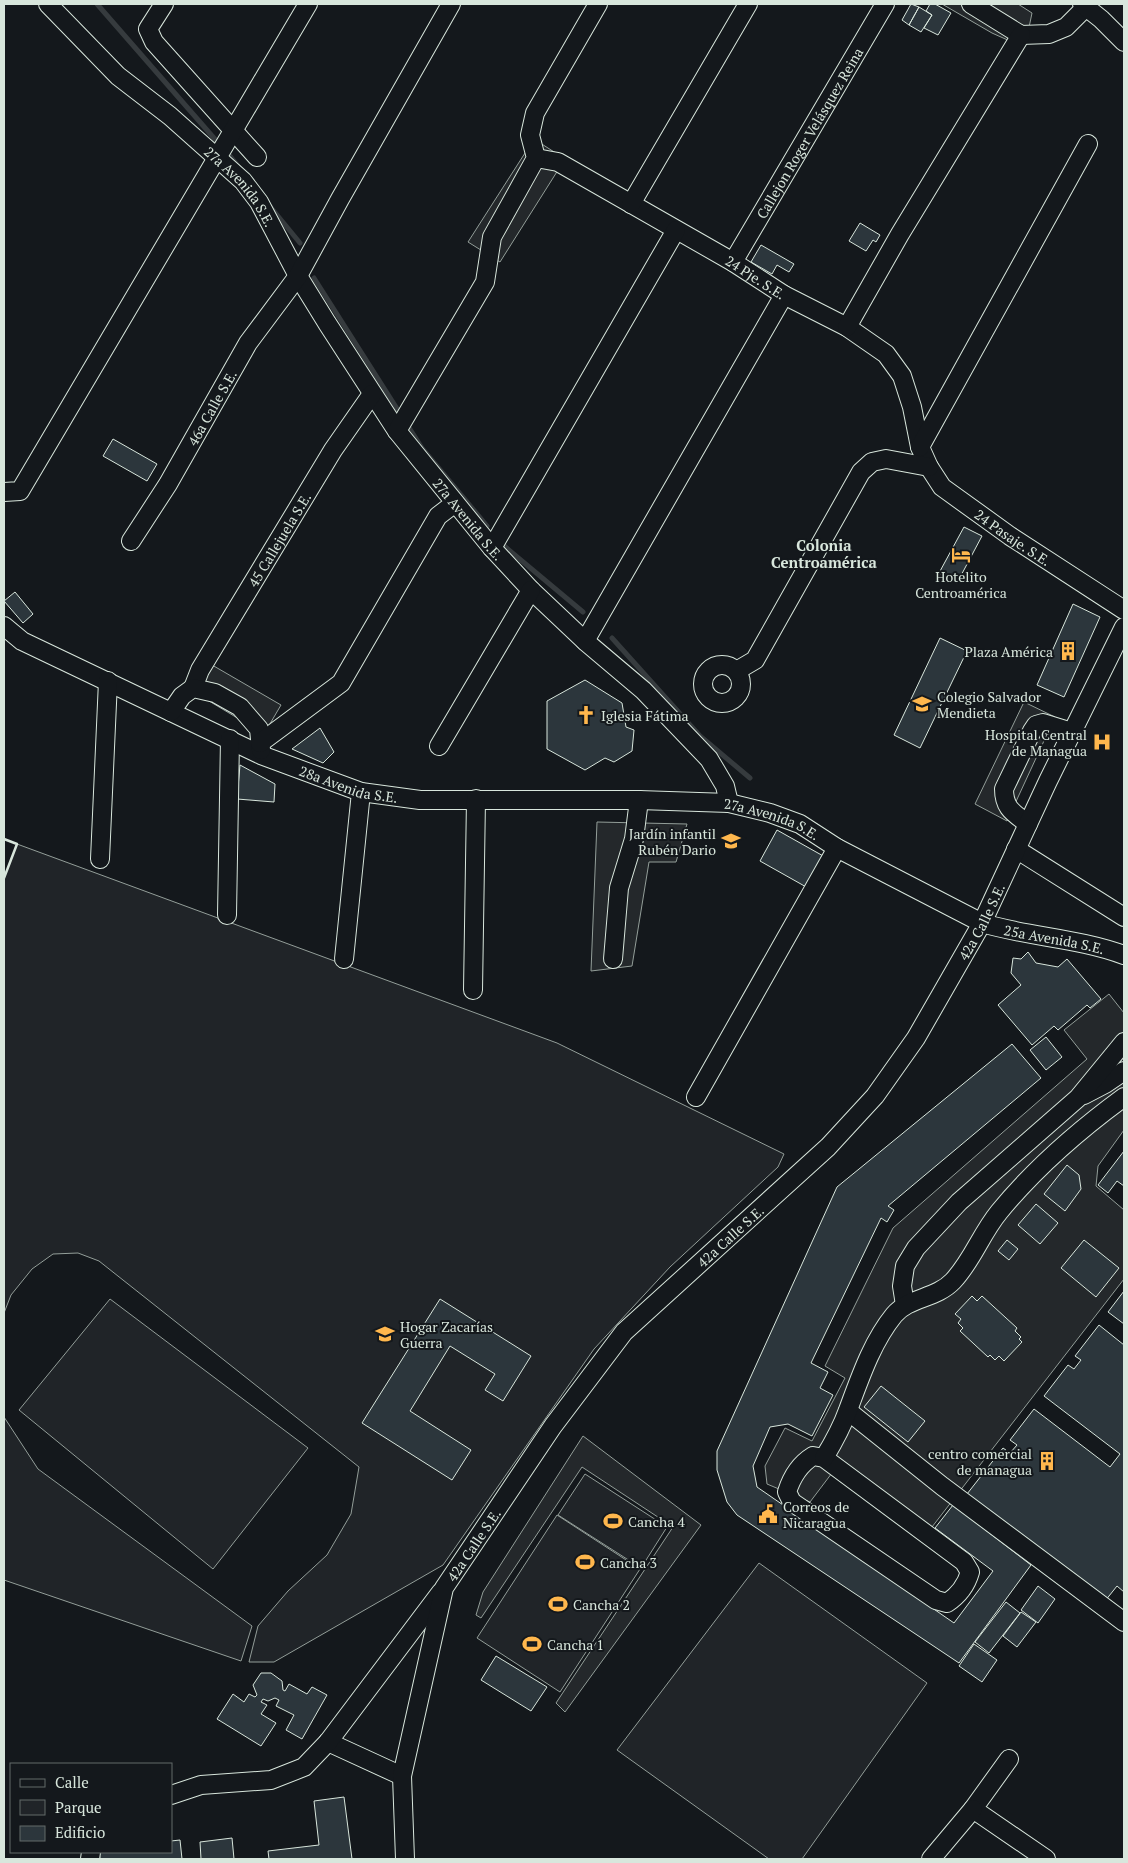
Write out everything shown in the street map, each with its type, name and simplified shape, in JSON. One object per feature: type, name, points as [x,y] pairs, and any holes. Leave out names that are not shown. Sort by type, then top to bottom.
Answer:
[{"type":"street","name":"27a Avenida S.E.","points":[[48,4],[118,76],[224,144],[243,181],[259,202],[299,274],[372,394],[400,428],[455,503],[531,590],[585,641],[643,690],[709,759],[726,786],[729,803],[770,813],[800,824],[837,848],[982,923]]},
{"type":"street","points":[[164,4],[148,29],[154,42],[224,144],[257,157]]},
{"type":"street","points":[[4,492],[20,491],[308,4]]},
{"type":"street","name":"46a Calle S.E.","points":[[131,541],[168,484],[248,344],[299,274],[451,4]]},
{"type":"street","points":[[400,428],[485,282],[492,237],[536,158],[530,135],[535,113],[598,4]]},
{"type":"street","points":[[631,204],[748,4]]},
{"type":"street","name":"Callejon Roger Velásquez Reina","points":[[733,262],[885,4]]},
{"type":"street","points":[[971,4],[1021,35],[1049,34],[1066,27],[1084,5],[1105,11],[1124,42]]},
{"type":"street","points":[[847,327],[900,234],[1021,35]]},
{"type":"street","points":[[920,447],[1088,144]]},
{"type":"street","name":"24 Pje. S.E.","points":[[536,158],[558,162],[733,262],[784,295],[847,327],[886,354],[902,376],[912,407],[920,447]]},
{"type":"street","points":[[493,546],[676,230]]},
{"type":"street","points":[[585,641],[784,295]]},
{"type":"street","name":"45 Callejuela S.E.","points":[[171,712],[182,696],[192,688],[200,670],[333,450],[372,394]]},
{"type":"street","name":"24 Pasaje. S.E.","points":[[920,447],[928,467],[942,487],[1010,536],[1124,610]]},
{"type":"street","points":[[738,670],[755,660],[861,472],[872,462],[886,459],[928,467]]},
{"type":"street","points":[[261,749],[341,684],[438,516],[455,503]]},
{"type":"street","points":[[439,746],[531,590]]},
{"type":"street","name":"28a Avenida S.E.","points":[[4,626],[22,641],[171,712],[230,739],[261,749],[361,792],[420,800],[639,800],[729,803]]},
{"type":"street","name":"42a Calle S.E.","points":[[405,1859],[402,1776],[444,1588],[553,1426],[624,1332],[782,1191],[828,1147],[875,1096],[916,1038],[982,923],[1124,627]]},
{"type":"street","points":[[100,859],[108,681]]},
{"type":"street","points":[[192,688],[215,693],[240,707],[260,729],[261,749]]},
{"type":"street","points":[[1028,824],[1008,808],[1004,800],[1004,789],[1036,725],[1043,723],[1072,732]]},
{"type":"street","points":[[227,915],[230,739]]},
{"type":"street","points":[[344,959],[361,792]]},
{"type":"street","points":[[473,990],[476,799]]},
{"type":"street","points":[[613,959],[619,888],[634,839],[639,800]]},
{"type":"street","points":[[696,1097],[837,848]]},
{"type":"street","points":[[1016,849],[1124,917]]},
{"type":"street","name":"25a Avenida S.E.","points":[[982,923],[1005,930],[1079,942],[1124,956]]},
{"type":"street","points":[[905,1305],[902,1286],[905,1266],[916,1248],[959,1202],[1078,1098],[1124,1042]]},
{"type":"street","points":[[1078,1098],[1106,1084],[1124,1071]]},
{"type":"street","points":[[824,1458],[848,1411],[868,1360],[895,1314],[905,1305],[942,1290],[953,1281],[973,1254],[984,1233],[998,1213],[1016,1192],[1072,1138],[1124,1097]]},
{"type":"street","points":[[848,1411],[942,1486],[1124,1622]]},
{"type":"street","points":[[814,1456],[824,1458],[964,1562],[970,1572],[966,1583],[956,1597],[947,1603],[936,1600],[792,1502],[787,1492],[790,1483],[803,1463],[814,1456]]},
{"type":"street","points":[[172,1795],[201,1785],[271,1780],[304,1766],[328,1742],[444,1588]]},
{"type":"street","points":[[328,1742],[402,1776]]},
{"type":"street","points":[[931,1859],[973,1809],[1009,1759]]},
{"type":"street","points":[[973,1809],[1046,1859]]},
{"type":"green space","points":[[17,844],[557,1043],[784,1154],[778,1167],[670,1267],[594,1349],[443,1565],[274,1662],[249,1662],[258,1626],[288,1591],[327,1555],[351,1514],[359,1467],[99,1261],[78,1253],[53,1254],[32,1269],[11,1295],[4,1313],[4,878]]},
{"type":"green space","points":[[110,1299],[308,1448],[213,1569],[19,1410]]},
{"type":"green space","points":[[4,1417],[38,1469],[252,1626],[241,1661],[4,1580]]},
{"type":"green space","name":"Cancha 4","points":[[585,1474],[667,1527],[641,1568],[558,1515]]},
{"type":"green space","points":[[557,1515],[640,1569],[560,1692],[477,1638]]},
{"type":"green space","points":[[759,1563],[927,1683],[802,1859],[769,1859],[617,1750]]},
{"type":"shaded area","points":[[942,4],[1018,4],[1032,13],[1027,37],[1021,46],[992,33]]},
{"type":"shaded area","points":[[534,139],[565,159],[500,262],[468,242]]},
{"type":"shaded area","points":[[200,658],[281,705],[264,734],[184,686]]},
{"type":"shaded area","points":[[1024,702],[1055,717],[1007,821],[975,804]]},
{"type":"shaded area","points":[[597,822],[687,824],[676,862],[649,862],[632,966],[591,971]]},
{"type":"shaded area","points":[[1109,994],[1124,1013],[1124,1130],[1098,1166],[1096,1186],[1124,1210],[1124,1279],[925,1536],[835,1469],[810,1502],[767,1484],[765,1466],[785,1428],[812,1441],[845,1378],[825,1366],[893,1228],[1087,1059],[1064,1030]]},
{"type":"shaded area","points":[[583,1436],[701,1525],[565,1712],[556,1703],[673,1527],[582,1467],[481,1618],[476,1615],[483,1592]]},
{"type":"building","points":[[911,4],[919,7],[909,25],[902,20]]},
{"type":"building","points":[[930,4],[935,4],[951,13],[938,35],[924,28],[932,15],[926,11]]},
{"type":"building","points":[[919,7],[932,15],[921,32],[909,25]]},
{"type":"building","points":[[860,223],[880,235],[876,242],[873,240],[866,251],[849,241]]},
{"type":"building","points":[[761,245],[794,264],[789,272],[777,265],[772,274],[751,262]]},
{"type":"building","points":[[113,439],[157,464],[147,481],[103,456]]},
{"type":"building","name":"Hotelito Centroamérica","points":[[964,527],[982,536],[957,583],[939,573]]},
{"type":"building","points":[[15,592],[33,614],[23,623],[4,601]]},
{"type":"building","name":"Plaza América","points":[[1073,604],[1100,617],[1064,697],[1037,685]]},
{"type":"building","points":[[940,638],[967,651],[920,748],[894,735]]},
{"type":"building","name":"Iglesia Fátima","points":[[585,680],[622,703],[626,727],[634,730],[632,751],[614,762],[605,758],[585,770],[547,749],[547,701]]},
{"type":"building","points":[[320,728],[334,752],[323,763],[292,749]]},
{"type":"building","points":[[240,765],[275,784],[274,802],[237,799]]},
{"type":"building","points":[[777,830],[825,857],[808,888],[760,861]]},
{"type":"building","points":[[1028,952],[1036,963],[1058,967],[1067,959],[1101,999],[1090,1008],[1087,1005],[1058,1030],[1054,1026],[1032,1045],[998,1005],[1021,985],[1011,973],[1013,958],[1021,959]]},
{"type":"building","points":[[1046,1037],[1062,1057],[1046,1070],[1030,1050]]},
{"type":"building","points":[[1012,1044],[1041,1078],[888,1206],[894,1210],[887,1222],[881,1218],[811,1363],[828,1372],[820,1388],[833,1395],[812,1436],[788,1424],[770,1427],[753,1466],[757,1487],[954,1623],[993,1571],[935,1528],[953,1505],[1031,1565],[959,1663],[737,1515],[727,1502],[717,1470],[717,1451],[837,1187]]},
{"type":"building","points":[[1124,1151],[1124,1186],[1117,1181],[1108,1193],[1098,1185]]},
{"type":"building","points":[[1067,1165],[1079,1175],[1081,1189],[1065,1211],[1044,1194]]},
{"type":"building","points":[[1036,1204],[1058,1223],[1040,1244],[1018,1225]]},
{"type":"building","points":[[1007,1240],[1018,1249],[1009,1260],[998,1251]]},
{"type":"building","points":[[1084,1240],[1119,1268],[1096,1297],[1061,1268]]},
{"type":"building","points":[[1124,1291],[1124,1324],[1108,1312]]},
{"type":"building","points":[[972,1296],[977,1301],[982,1296],[1017,1328],[1015,1331],[1021,1337],[1019,1339],[1022,1342],[1004,1361],[999,1356],[995,1360],[990,1355],[988,1357],[960,1331],[963,1328],[958,1323],[961,1319],[955,1314]]},
{"type":"building","points":[[440,1299],[531,1356],[503,1401],[485,1390],[495,1374],[450,1346],[410,1411],[471,1450],[452,1480],[362,1423]]},
{"type":"building","name":"centro comercial de managua","points":[[1099,1325],[1124,1345],[1124,1592],[1117,1586],[1105,1601],[967,1494],[1003,1448],[1010,1453],[1017,1445],[1010,1440],[1034,1409],[1110,1467],[1120,1454],[1044,1396],[1068,1365],[1074,1369],[1081,1360],[1075,1356]]},
{"type":"building","points":[[881,1386],[925,1421],[908,1442],[864,1407]]},
{"type":"building","points":[[1038,1586],[1055,1599],[1038,1623],[1021,1610]]},
{"type":"building","points":[[1006,1602],[1020,1613],[989,1653],[975,1642]]},
{"type":"building","points":[[1021,1612],[1036,1622],[1017,1647],[1003,1636]]},
{"type":"building","points":[[974,1644],[997,1660],[982,1682],[959,1666]]},
{"type":"building","points":[[496,1656],[547,1687],[531,1711],[481,1680]]},
{"type":"building","points":[[261,1673],[271,1673],[282,1681],[283,1690],[285,1691],[289,1684],[307,1694],[312,1687],[327,1695],[302,1739],[286,1730],[294,1715],[276,1706],[279,1700],[275,1698],[268,1701],[263,1699],[261,1702],[267,1705],[261,1714],[276,1723],[261,1746],[217,1719],[233,1694],[244,1702],[249,1694],[255,1697],[257,1695],[253,1685]]},
{"type":"building","points":[[344,1797],[352,1859],[269,1859],[268,1851],[319,1845],[314,1801]]},
{"type":"building","points":[[232,1838],[234,1859],[201,1859],[200,1842]]},
{"type":"building","points":[[180,1840],[182,1859],[100,1859],[99,1853],[172,1853],[172,1841]]},
{"type":"waterway","points":[[97,4],[220,145]]},
{"type":"waterway","points":[[226,151],[238,166]]},
{"type":"waterway","points":[[268,204],[300,243]]},
{"type":"waterway","points":[[314,278],[422,448],[487,526]]},
{"type":"waterway","points":[[503,545],[583,612]]},
{"type":"waterway","points":[[612,638],[700,736],[750,778]]},
{"type":"wall","points":[[4,839],[17,844],[4,878]]},
{"type":"place","name":"Hotelito Centroamérica","points":[[961,555]]},
{"type":"place","name":"Plaza América","points":[[1068,651]]},
{"type":"place","name":"Colegio Salvador Mendieta","points":[[922,704]]},
{"type":"place","name":"Iglesia Fátima","points":[[586,715]]},
{"type":"place","name":"Hospital Central de Managua","points":[[1102,742]]},
{"type":"place","name":"Jardín infantil Rubén Dario","points":[[731,841]]},
{"type":"place","name":"Hogar Zacarías Guerra","points":[[385,1334]]},
{"type":"place","name":"centro comercial de managua","points":[[1047,1461]]},
{"type":"place","name":"Correos de Nicaragua","points":[[768,1514]]},
{"type":"place","name":"Cancha 4","points":[[613,1521]]},
{"type":"place","name":"Cancha 3","points":[[585,1562]]},
{"type":"place","name":"Cancha 2","points":[[558,1604]]},
{"type":"place","name":"Cancha 1","points":[[532,1644]]},
{"type":"district","name":"Colonia Centroamérica","points":[[824,554]]}]
